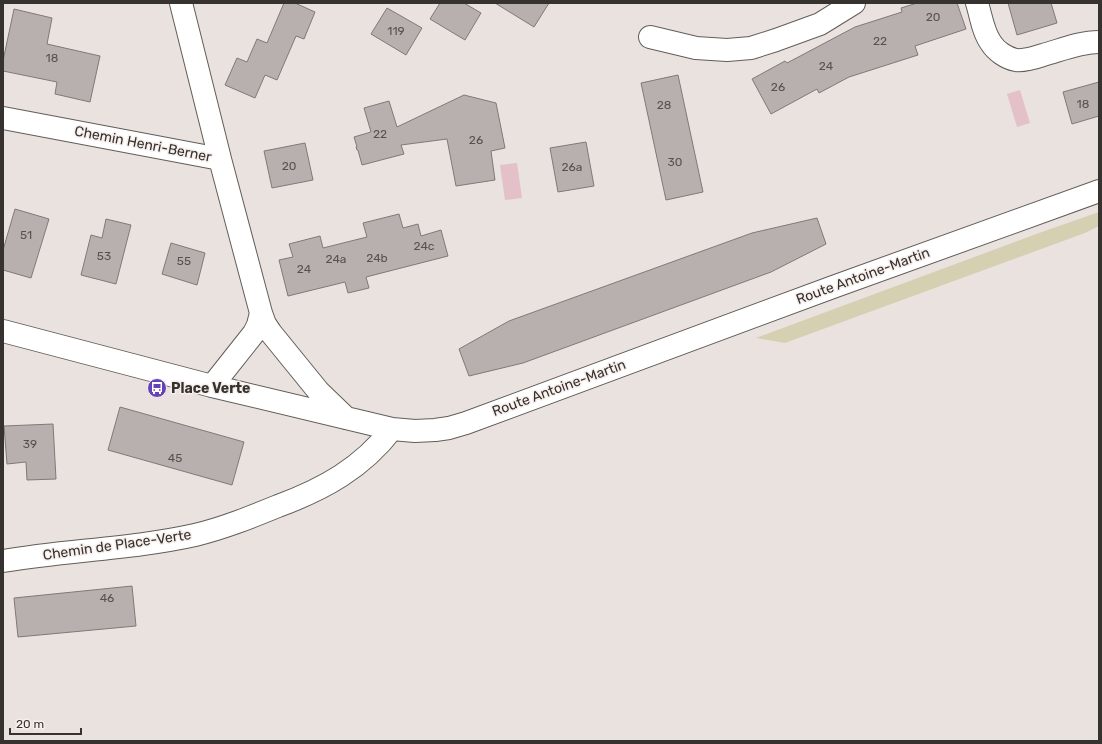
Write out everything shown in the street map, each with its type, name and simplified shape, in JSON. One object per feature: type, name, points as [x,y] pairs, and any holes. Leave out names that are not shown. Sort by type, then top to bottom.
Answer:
[{"type":"street","points":[[181,3],[220,159]]},
{"type":"street","points":[[650,37],[696,48],[727,50],[752,48],[820,24],[854,3]]},
{"type":"street","points":[[977,3],[986,36],[998,52],[1007,57],[1017,60],[1031,59],[1086,42],[1099,42]]},
{"type":"street","name":"Chemin Henri-Berner","points":[[3,118],[220,159],[261,314],[265,324],[319,392],[347,419]]},
{"type":"street","name":"Route Antoine-Martin","points":[[3,330],[212,386],[347,419],[392,429],[416,431],[435,430],[466,423],[840,284],[1099,191]]},
{"type":"street","points":[[212,386],[254,334],[261,314]]},
{"type":"street","name":"Chemin de Place-Verte","points":[[3,561],[150,543],[196,535],[233,524],[301,498],[321,488],[368,456],[392,429]]},
{"type":"shaded area","points":[[1020,90],[1030,123],[1017,127],[1007,94]]},
{"type":"shaded area","points":[[517,163],[522,198],[505,200],[500,165]]},
{"type":"shaded area","points":[[1099,212],[1099,226],[1085,233],[785,343],[756,338],[1039,233]]},
{"type":"building","points":[[284,3],[295,3],[315,12],[304,39],[296,36],[277,80],[265,75],[255,98],[225,85],[237,58],[247,62],[257,39],[267,43]]},
{"type":"building","points":[[440,3],[464,3],[481,13],[465,40],[430,19]]},
{"type":"building","points":[[495,3],[549,3],[534,27]]},
{"type":"building","points":[[917,3],[957,3],[966,29],[915,46],[918,55],[849,77],[819,93],[817,89],[771,114],[752,79],[785,61],[787,63],[855,27],[902,12],[901,8]]},
{"type":"building","points":[[1008,3],[1051,3],[1057,23],[1017,35]]},
{"type":"building","points":[[387,8],[422,28],[406,55],[371,34]]},
{"type":"building","points":[[14,9],[52,18],[47,44],[100,56],[90,102],[55,94],[57,82],[3,71],[3,61]]},
{"type":"building","points":[[678,75],[703,192],[666,200],[641,83]]},
{"type":"building","points":[[1099,82],[1099,116],[1072,124],[1063,92]]},
{"type":"building","points":[[464,95],[496,103],[505,148],[491,151],[495,180],[456,186],[447,139],[401,145],[404,154],[362,165],[354,137],[371,132],[364,108],[389,101],[397,127]]},
{"type":"building","points":[[586,142],[594,186],[558,192],[550,148]]},
{"type":"building","points":[[305,143],[313,180],[272,188],[264,151]]},
{"type":"building","points":[[15,209],[49,219],[31,278],[3,270],[3,250]]},
{"type":"building","points":[[399,214],[403,228],[418,224],[421,236],[441,230],[448,256],[366,277],[369,288],[348,293],[345,282],[288,296],[279,260],[293,257],[289,244],[320,236],[323,248],[367,237],[363,223]]},
{"type":"building","points":[[817,218],[826,244],[771,272],[523,363],[469,376],[459,349],[509,321],[752,233]]},
{"type":"building","points":[[106,219],[131,225],[116,284],[81,275],[91,235],[102,238]]},
{"type":"building","points":[[171,243],[205,253],[197,285],[162,274]]},
{"type":"building","points":[[120,407],[244,442],[232,485],[108,450]]},
{"type":"building","points":[[53,424],[56,479],[27,480],[26,462],[7,464],[4,426]]},
{"type":"building","points":[[132,586],[136,626],[18,637],[14,598]]},
{"type":"place","name":"Place Verte","points":[[157,388]]}]
